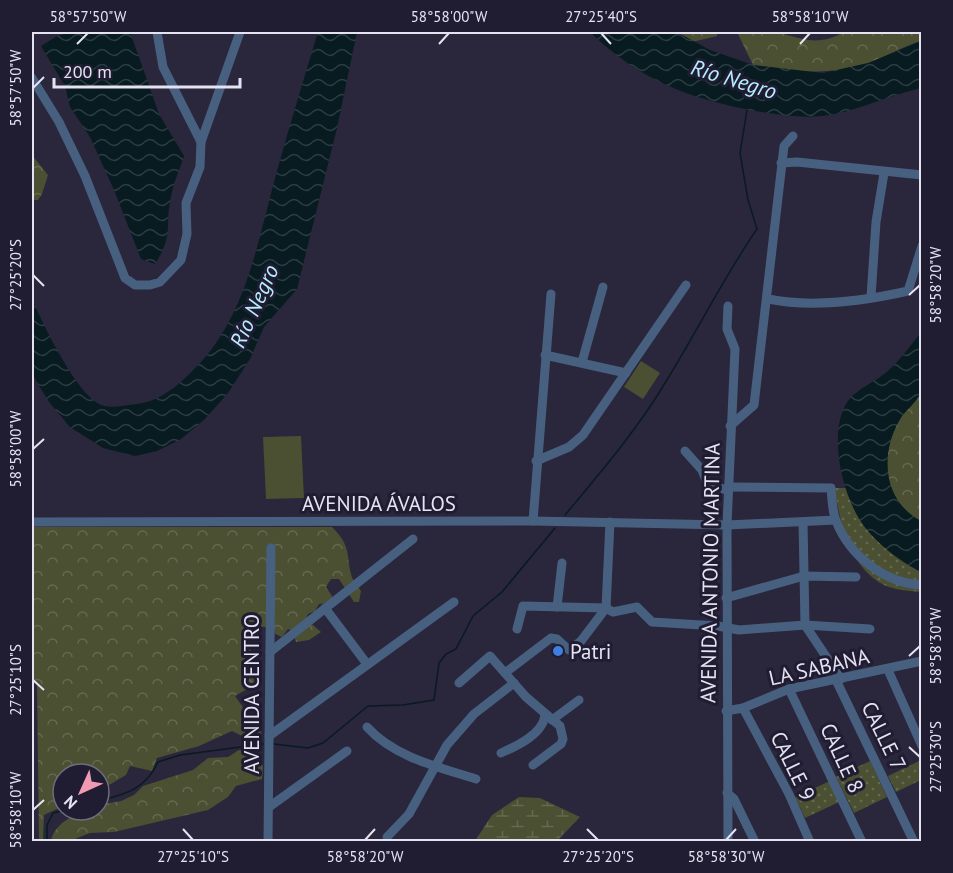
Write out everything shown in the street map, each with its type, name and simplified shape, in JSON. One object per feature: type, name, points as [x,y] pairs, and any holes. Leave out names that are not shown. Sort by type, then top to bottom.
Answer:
[{"type":"street","points":[[157,32],[163,67],[174,93],[192,121],[201,142]]},
{"type":"street","points":[[32,78],[59,122],[85,176],[125,278],[135,285],[150,285],[160,282],[181,260],[187,234],[186,203],[200,167],[201,142],[240,32]]},
{"type":"street","points":[[192,121],[202,121],[211,114]]},
{"type":"street","points":[[730,426],[754,405],[762,325],[768,299],[770,258],[781,163],[784,146],[793,135]]},
{"type":"street","points":[[781,163],[805,163],[884,173],[921,175]]},
{"type":"street","points":[[871,297],[876,222],[884,173]]},
{"type":"street","points":[[768,299],[799,303],[871,297],[908,291],[921,246]]},
{"type":"street","points":[[536,461],[569,447],[583,435],[686,285]]},
{"type":"street","points":[[582,362],[603,287]]},
{"type":"street","points":[[533,521],[551,294]]},
{"type":"street","name":"AVENIDA ANTONIO MARTINA","points":[[728,306],[727,329],[735,349],[727,525],[728,842]]},
{"type":"street","points":[[545,354],[626,373]]},
{"type":"street","points":[[685,451],[702,470],[708,486],[728,489],[831,488],[836,520],[857,553],[869,565],[890,579],[921,585]]},
{"type":"street","name":"AVENIDA ÁVALOS","points":[[32,522],[533,521],[727,525],[836,520]]},
{"type":"street","points":[[505,673],[551,638],[557,639],[569,650],[581,641],[606,608],[610,522]]},
{"type":"street","points":[[803,522],[805,626]]},
{"type":"street","points":[[270,652],[413,539]]},
{"type":"street","name":"AVENIDA CENTRO","points":[[268,842],[271,548]]},
{"type":"street","points":[[557,608],[562,563]]},
{"type":"street","points":[[726,598],[804,576],[856,577]]},
{"type":"street","points":[[269,736],[454,602]]},
{"type":"street","points":[[517,629],[523,606],[606,608],[613,612],[637,607],[652,622],[739,630],[805,626],[870,629]]},
{"type":"street","points":[[326,608],[367,664]]},
{"type":"street","name":"CALLE 7","points":[[805,626],[838,680],[914,842]]},
{"type":"street","points":[[459,683],[490,656],[514,683],[560,726],[561,744],[533,765]]},
{"type":"street","name":"LA SABANA","points":[[726,711],[743,708],[789,689],[921,662]]},
{"type":"street","points":[[888,670],[921,746]]},
{"type":"street","points":[[387,837],[409,814],[447,745],[474,714],[514,683]]},
{"type":"street","name":"CALLE 8","points":[[789,689],[862,842]]},
{"type":"street","points":[[501,753],[530,737],[548,717],[579,700]]},
{"type":"street","name":"CALLE 9","points":[[743,708],[789,794],[810,842]]},
{"type":"street","points":[[367,727],[382,742],[436,767],[476,779]]},
{"type":"street","points":[[269,807],[347,751]]},
{"type":"street","points":[[727,793],[734,799],[755,842]]},
{"type":"green space","points":[[771,31],[800,38],[823,40],[840,34],[837,32],[921,32],[921,41],[876,61],[855,67],[811,72],[753,65],[737,32]]},
{"type":"green space","points":[[677,32],[717,32],[717,36],[692,42]]},
{"type":"green space","points":[[32,155],[48,175],[38,200],[32,200]]},
{"type":"green space","points":[[641,361],[660,373],[643,399],[624,387]]},
{"type":"green space","points":[[921,391],[921,521],[899,502],[889,477],[887,463],[893,435],[899,421]]},
{"type":"green space","points":[[301,436],[304,498],[266,499],[263,437]]},
{"type":"green space","points":[[834,488],[847,488],[860,516],[875,538],[895,556],[921,572],[921,592],[884,585],[862,567],[843,529]]},
{"type":"green space","points":[[32,527],[332,527],[345,545],[352,576],[361,591],[359,602],[354,602],[339,579],[331,579],[326,587],[336,602],[319,604],[306,619],[321,632],[309,640],[296,642],[293,631],[288,629],[282,637],[275,634],[274,628],[255,626],[248,641],[253,657],[256,684],[235,696],[262,734],[248,739],[232,731],[199,746],[157,758],[152,771],[130,766],[126,775],[111,784],[111,762],[51,762],[51,812],[44,815],[43,841],[39,841],[37,683],[32,683]]},
{"type":"green space","points":[[239,750],[249,751],[263,766],[262,779],[236,786],[228,797],[208,810],[114,832],[90,833],[70,841],[51,841],[53,834],[63,822],[111,822],[111,803],[134,795],[143,786],[193,770],[208,758],[228,757]]},
{"type":"green space","points":[[921,760],[921,780],[896,792],[888,776]]},
{"type":"green space","points":[[870,761],[887,797],[854,813],[836,777]]},
{"type":"green space","points":[[830,781],[839,802],[805,818],[795,797]]},
{"type":"green space","points":[[519,797],[540,798],[580,817],[557,841],[475,841],[492,815]]},
{"type":"water","points":[[73,32],[130,32],[159,114],[184,156],[172,192],[165,245],[155,264],[141,259],[90,137],[70,107],[65,86],[41,46],[57,36]]},
{"type":"water","name":"Río Negro","points":[[318,32],[357,32],[337,128],[297,289],[264,327],[250,359],[228,393],[205,419],[181,439],[157,451],[135,456],[103,448],[70,427],[49,402],[32,374],[32,299],[52,341],[71,373],[91,398],[101,405],[110,407],[144,403],[168,392],[184,379],[205,358],[222,334],[246,283]]},
{"type":"water","name":"Río Negro","points":[[590,32],[677,32],[710,50],[753,65],[823,73],[868,63],[921,41],[921,88],[829,115],[802,117],[756,111],[709,100],[667,85],[627,63]]},
{"type":"water","points":[[921,332],[922,387],[919,396],[901,417],[893,435],[887,463],[893,490],[899,502],[921,521],[921,572],[885,548],[873,537],[859,518],[845,487],[838,451],[838,434],[841,418],[850,399],[889,370]]},
{"type":"waterway","points":[[565,515],[642,418],[677,364],[757,229],[748,200],[740,153],[747,110]]},
{"type":"waterway","points":[[274,744],[308,748],[323,743],[368,706],[403,705],[434,700],[439,663],[446,654],[456,649],[473,616],[502,592],[555,528]]},
{"type":"waterway","points":[[111,798],[126,793],[141,784],[148,778],[158,762],[180,755],[263,744]]},
{"type":"waterway","points":[[47,842],[47,825],[51,817]]},
{"type":"place","name":"Patri","points":[[558,651]]}]
